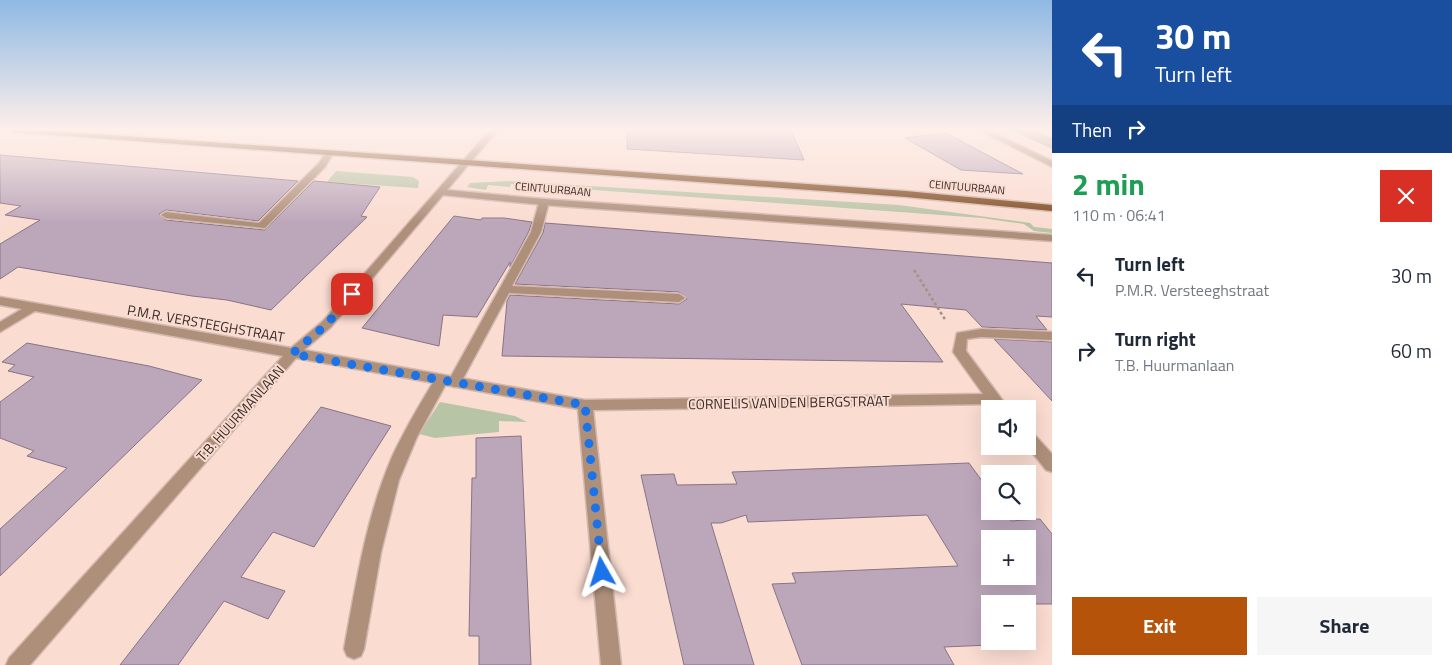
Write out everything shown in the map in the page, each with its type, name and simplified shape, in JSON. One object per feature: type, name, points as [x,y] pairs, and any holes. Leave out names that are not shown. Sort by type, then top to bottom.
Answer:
[{"type":"main road","name":"CEINTUURBAAN","points":[[434,161],[896,194],[1052,208]]},
{"type":"street","points":[[166,214],[261,226],[325,161]]},
{"type":"street","name":"T.B. HUURMANLAAN","points":[[16,665],[292,354],[327,324],[464,163]]},
{"type":"street","name":"CEINTUURBAAN","points":[[440,192],[544,202],[1052,238]]},
{"type":"street","points":[[354,650],[378,526],[400,458],[413,429],[448,381],[505,289],[536,232],[544,202]]},
{"type":"street","points":[[505,289],[679,298]]},
{"type":"street","name":"P.M.R. VERSTEEGHSTRAAT","points":[[0,301],[585,405]]},
{"type":"street","points":[[0,328],[33,307]]},
{"type":"street","points":[[995,400],[959,352],[960,336],[981,332],[1052,336]]},
{"type":"street","name":"CORNELIS VAN DEN BERGSTRAAT","points":[[585,405],[981,404]]},
{"type":"street","points":[[585,405],[611,665]]},
{"type":"street","points":[[1036,447],[1052,465]]},
{"type":"path","points":[[914,270],[945,320],[960,336]]},
{"type":"green space","points":[[336,171],[413,177],[419,181],[418,188],[327,182]]},
{"type":"green space","points":[[508,181],[899,205],[1030,223],[1034,227],[1052,229],[1052,233],[1034,231],[1024,224],[982,218],[511,184],[510,187],[488,185],[486,190],[467,187],[470,183]]},
{"type":"green space","points":[[440,402],[515,416],[527,422],[499,421],[499,432],[435,438],[419,434]]},
{"type":"building","points":[[0,161],[69,161],[298,181],[258,221],[166,210],[159,214],[166,220],[265,230],[314,181],[380,187],[361,216],[367,217],[271,310],[227,300],[192,296],[18,267],[0,279],[0,244],[40,220],[5,215],[21,206],[0,203]]},
{"type":"building","points":[[945,161],[999,161],[1023,174],[961,170]]},
{"type":"building","points":[[454,216],[481,220],[482,218],[504,218],[532,222],[510,267],[510,262],[477,317],[443,315],[439,346],[362,328]]},
{"type":"building","points":[[545,223],[1052,263],[1052,317],[1036,316],[1047,330],[982,327],[966,310],[901,304],[943,362],[502,356],[507,301],[510,295],[679,304],[687,299],[679,292],[515,284],[543,233]]},
{"type":"building","points":[[994,339],[1052,342],[1052,401],[1011,357]]},
{"type":"building","points":[[27,343],[149,366],[202,380],[0,576],[0,529],[67,468],[27,456],[34,451],[0,438],[0,402],[34,377],[8,371],[15,365],[2,362]]},
{"type":"building","points":[[321,407],[391,426],[314,547],[273,532],[241,577],[285,591],[268,619],[224,601],[178,665],[120,665]]},
{"type":"building","points":[[521,436],[531,665],[479,665],[479,636],[469,636],[472,478],[476,478],[476,438]]},
{"type":"building","points":[[969,463],[981,480],[981,520],[1011,521],[1040,519],[1052,534],[1052,604],[1036,604],[1036,595],[981,595],[981,645],[944,647],[954,665],[802,665],[772,584],[796,583],[792,573],[958,566],[927,515],[748,522],[746,515],[721,523],[711,523],[754,665],[684,665],[641,475],[674,474],[677,485],[737,484],[732,472]]},
{"type":"route","points":[[352,294],[327,324],[292,354],[585,405],[602,572]]}]
